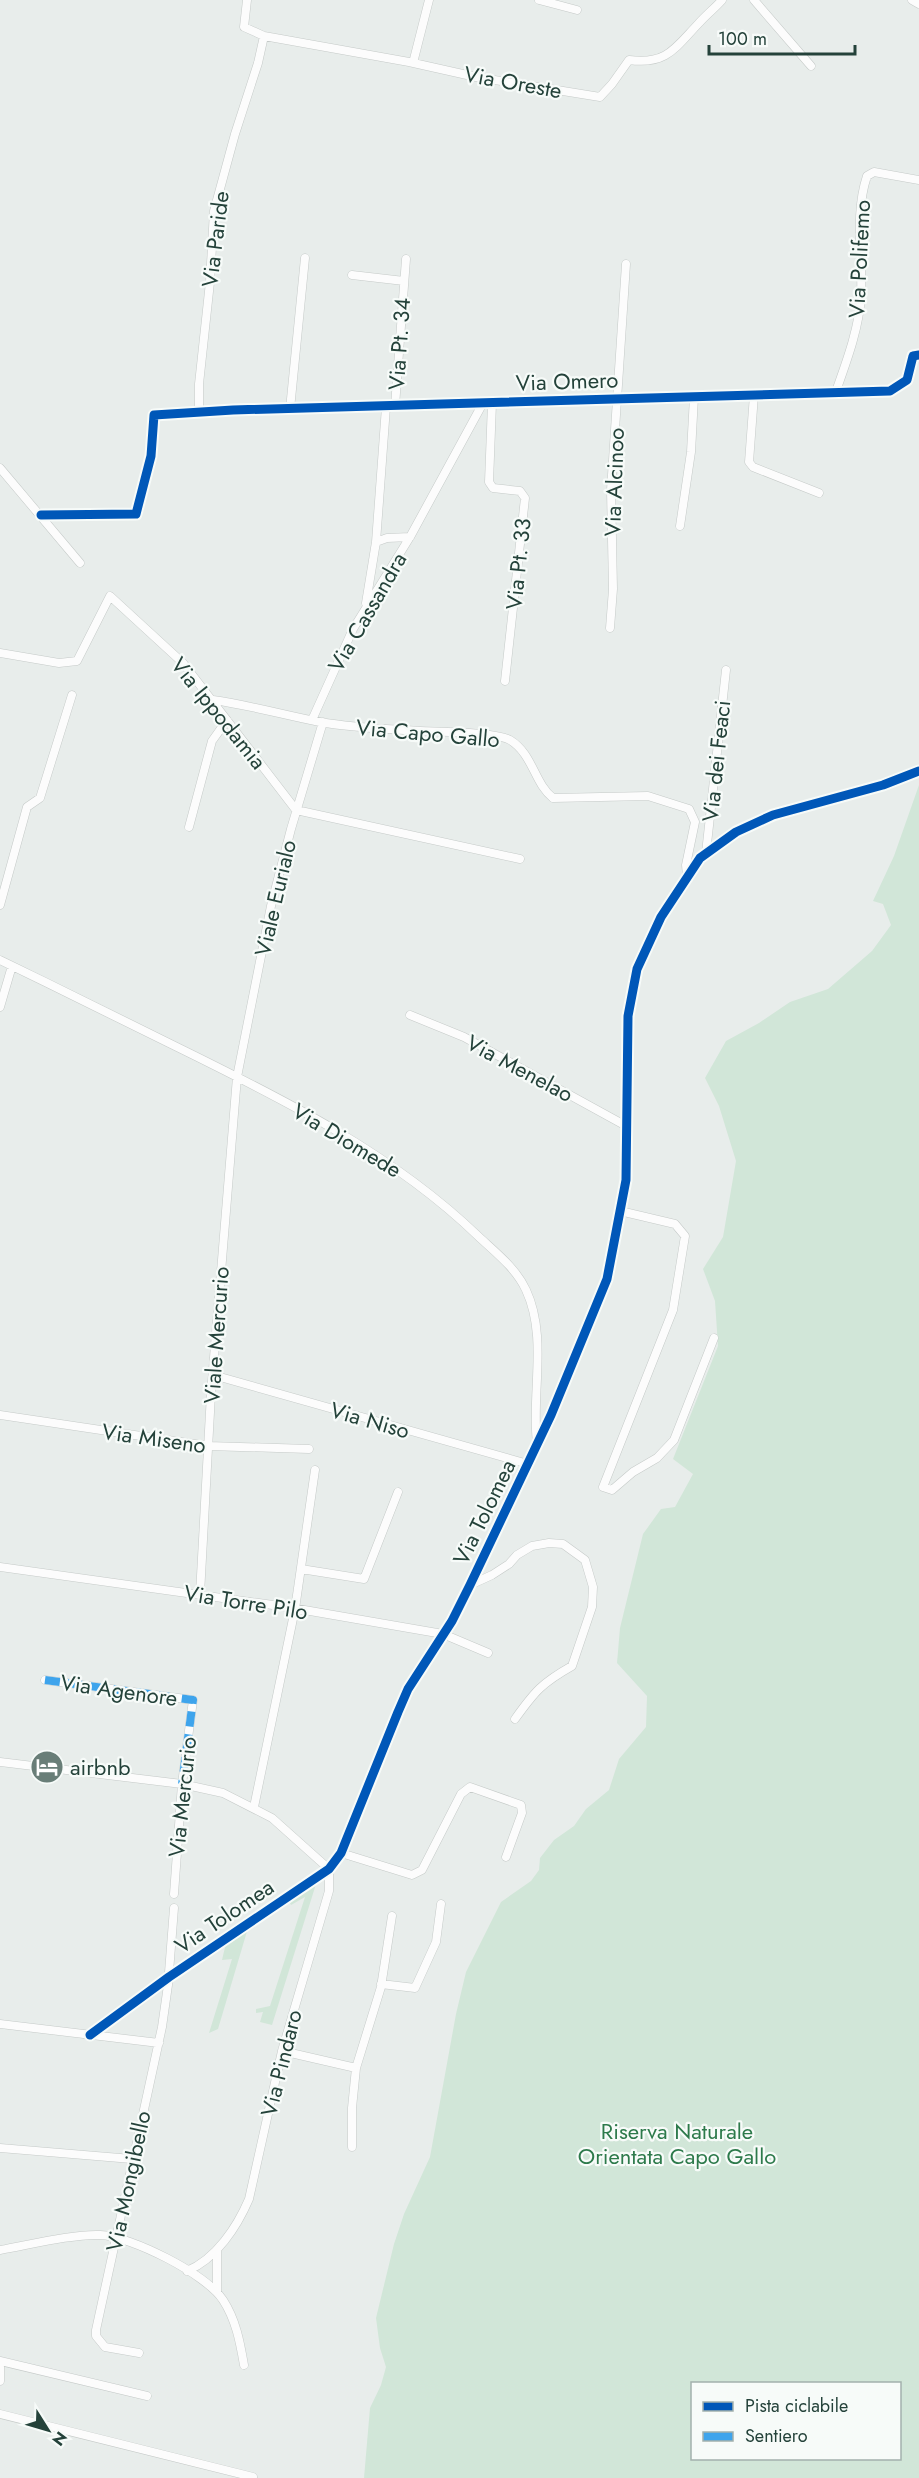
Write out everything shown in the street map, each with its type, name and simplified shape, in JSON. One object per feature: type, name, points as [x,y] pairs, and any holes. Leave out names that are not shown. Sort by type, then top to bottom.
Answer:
[{"type":"street","points":[[247,0],[244,27],[264,36]]},
{"type":"street","points":[[413,63],[429,0]]},
{"type":"street","points":[[539,0],[577,10]]},
{"type":"street","name":"Via Oreste","points":[[264,36],[476,77],[600,97],[629,60],[645,62],[660,59],[679,47],[722,0]]},
{"type":"street","points":[[754,0],[811,66]]},
{"type":"street","points":[[912,0],[919,3]]},
{"type":"street","name":"Via Paride","points":[[196,413],[210,282],[214,211],[264,36]]},
{"type":"street","name":"Via Polifemo","points":[[835,394],[850,351],[861,298],[861,195],[867,177],[874,172],[919,180]]},
{"type":"street","points":[[290,409],[305,258]]},
{"type":"street","name":"Via Pt. 34","points":[[390,406],[406,259]]},
{"type":"street","name":"Via Alcinoo","points":[[610,628],[613,589],[611,490],[627,264]]},
{"type":"street","name":"Via Pt. 34","points":[[352,275],[404,282]]},
{"type":"street","name":"Via Omero","points":[[41,515],[136,514],[150,456],[154,415],[890,391],[907,380],[914,356],[919,355]]},
{"type":"street","points":[[754,395],[749,462],[753,467],[819,493]]},
{"type":"street","points":[[680,526],[691,452],[694,397]]},
{"type":"street","name":"Via Pt. 33","points":[[492,403],[489,482],[493,488],[520,491],[525,498],[505,681]]},
{"type":"street","points":[[353,629],[368,598],[376,542],[387,538],[410,537],[483,404]]},
{"type":"street","name":"Via Cassandra","points":[[376,542],[390,406]]},
{"type":"street","points":[[0,468],[80,563]]},
{"type":"street","name":"Via Cassandra","points":[[312,720],[353,629],[410,537]]},
{"type":"street","name":"Via Ippodamia","points":[[0,653],[59,663],[77,661],[110,596],[183,663],[296,810]]},
{"type":"street","name":"Via dei Feaci","points":[[706,853],[726,670]]},
{"type":"street","points":[[0,905],[27,807],[40,798],[72,695]]},
{"type":"street","name":"Via Capo Gallo","points":[[213,700],[359,728],[469,734],[508,739],[522,749],[546,792],[553,798],[648,796],[688,809],[695,822],[686,865],[687,876]]},
{"type":"street","points":[[189,827],[212,741],[227,720]]},
{"type":"street","name":"Viale Eurialo","points":[[237,1077],[271,906],[296,810],[323,722]]},
{"type":"street","name":"Via Tolomea","points":[[90,2035],[169,1977],[329,1869],[341,1852],[408,1689],[452,1621],[470,1585],[538,1444],[580,1350],[607,1279],[626,1180],[628,1016],[637,969],[661,917],[687,876],[706,853],[736,832],[773,815],[883,785],[919,771]]},
{"type":"street","points":[[296,810],[520,859]]},
{"type":"street","name":"Via Diomede","points":[[0,960],[237,1077],[346,1137],[426,1190],[458,1216],[513,1271],[526,1290],[532,1306],[535,1326],[538,1444]]},
{"type":"street","points":[[0,1007],[12,966]]},
{"type":"street","name":"Via Menelao","points":[[410,1016],[464,1037],[628,1127]]},
{"type":"street","name":"Viale Mercurio","points":[[200,1594],[213,1375],[237,1077]]},
{"type":"street","points":[[620,1211],[675,1224],[685,1236],[673,1310],[603,1487],[612,1490],[633,1472],[657,1458],[674,1440],[714,1338]]},
{"type":"street","name":"Via Niso","points":[[213,1375],[528,1464]]},
{"type":"street","name":"Via Miseno","points":[[0,1415],[208,1446],[309,1449]]},
{"type":"street","points":[[254,1807],[295,1609],[315,1470]]},
{"type":"street","points":[[301,1569],[364,1579],[398,1492]]},
{"type":"street","name":"Via Tolomea","points":[[470,1585],[492,1575],[532,1546],[549,1543],[563,1544],[585,1560],[593,1587],[592,1607],[572,1666],[549,1678],[532,1694],[515,1719]]},
{"type":"street","name":"Via Torre Pilo","points":[[0,1567],[200,1594],[443,1634],[488,1653]]},
{"type":"street","name":"Via Agenore","points":[[45,1680],[193,1700]]},
{"type":"street","name":"Via Mercurio","points":[[174,1894],[182,1784],[193,1700]]},
{"type":"street","points":[[0,1762],[182,1784],[223,1793],[254,1807],[288,1831],[329,1869]]},
{"type":"street","points":[[341,1852],[412,1875],[422,1870],[461,1794],[470,1787],[520,1805],[522,1813],[506,1857]]},
{"type":"street","name":"Via Pindaro","points":[[187,2271],[195,2268],[217,2250],[243,2213],[249,2199],[282,2051],[329,1891],[329,1869]]},
{"type":"street","points":[[381,1984],[416,1988],[436,1942],[441,1904]]},
{"type":"street","name":"Via Mongibello","points":[[139,2353],[110,2349],[99,2342],[96,2336],[132,2159],[159,2043],[169,1977],[174,1908]]},
{"type":"street","points":[[352,2148],[352,2108],[356,2068],[381,1984],[392,1916]]},
{"type":"street","points":[[0,2024],[159,2043]]},
{"type":"street","points":[[282,2051],[356,2068]]},
{"type":"street","points":[[0,2148],[132,2159]]},
{"type":"street","points":[[0,2250],[96,2235],[116,2237],[137,2243],[187,2271],[217,2292],[232,2317],[244,2365]]},
{"type":"street","points":[[217,2250],[217,2292]]},
{"type":"street","points":[[0,2361],[147,2396]]},
{"type":"street","points":[[0,2367],[0,2381]]},
{"type":"street","points":[[0,2414],[253,2477]]},
{"type":"green space","name":"Riserva Naturale Orientata Capo Gallo","points":[[919,785],[919,2478],[364,2478],[370,2408],[381,2385],[386,2367],[380,2348],[376,2318],[394,2244],[404,2214],[430,2157],[466,1972],[501,1902],[531,1881],[539,1870],[540,1858],[554,1840],[574,1826],[586,1809],[609,1790],[619,1759],[646,1727],[647,1696],[617,1663],[620,1628],[643,1534],[661,1509],[675,1507],[693,1474],[673,1459],[718,1346],[715,1301],[703,1269],[723,1237],[736,1161],[719,1106],[705,1078],[726,1041],[759,1023],[790,1002],[828,989],[872,951],[891,925],[883,904],[873,901],[894,856]]},
{"type":"green space","points":[[316,1884],[272,2025],[260,2022],[263,2012],[256,2013],[256,2009],[270,2006],[305,1897],[291,1905],[289,1901]]},
{"type":"green space","points":[[248,1928],[218,2029],[209,2033],[232,1959],[222,1960],[226,1943]]},
{"type":"marked path","points":[[45,1680],[193,1700],[182,1784]]},
{"type":"cycle path","points":[[41,515],[136,514],[151,456],[154,415],[233,410],[890,391],[907,380],[913,356],[919,355]]},
{"type":"cycle path","points":[[90,2035],[169,1977],[329,1869],[341,1853],[408,1689],[452,1621],[470,1585],[551,1415],[607,1279],[626,1180],[628,1016],[637,969],[661,917],[700,858],[736,832],[773,815],[883,785],[919,771]]},
{"type":"place","name":"airbnb","points":[[47,1767]]}]
